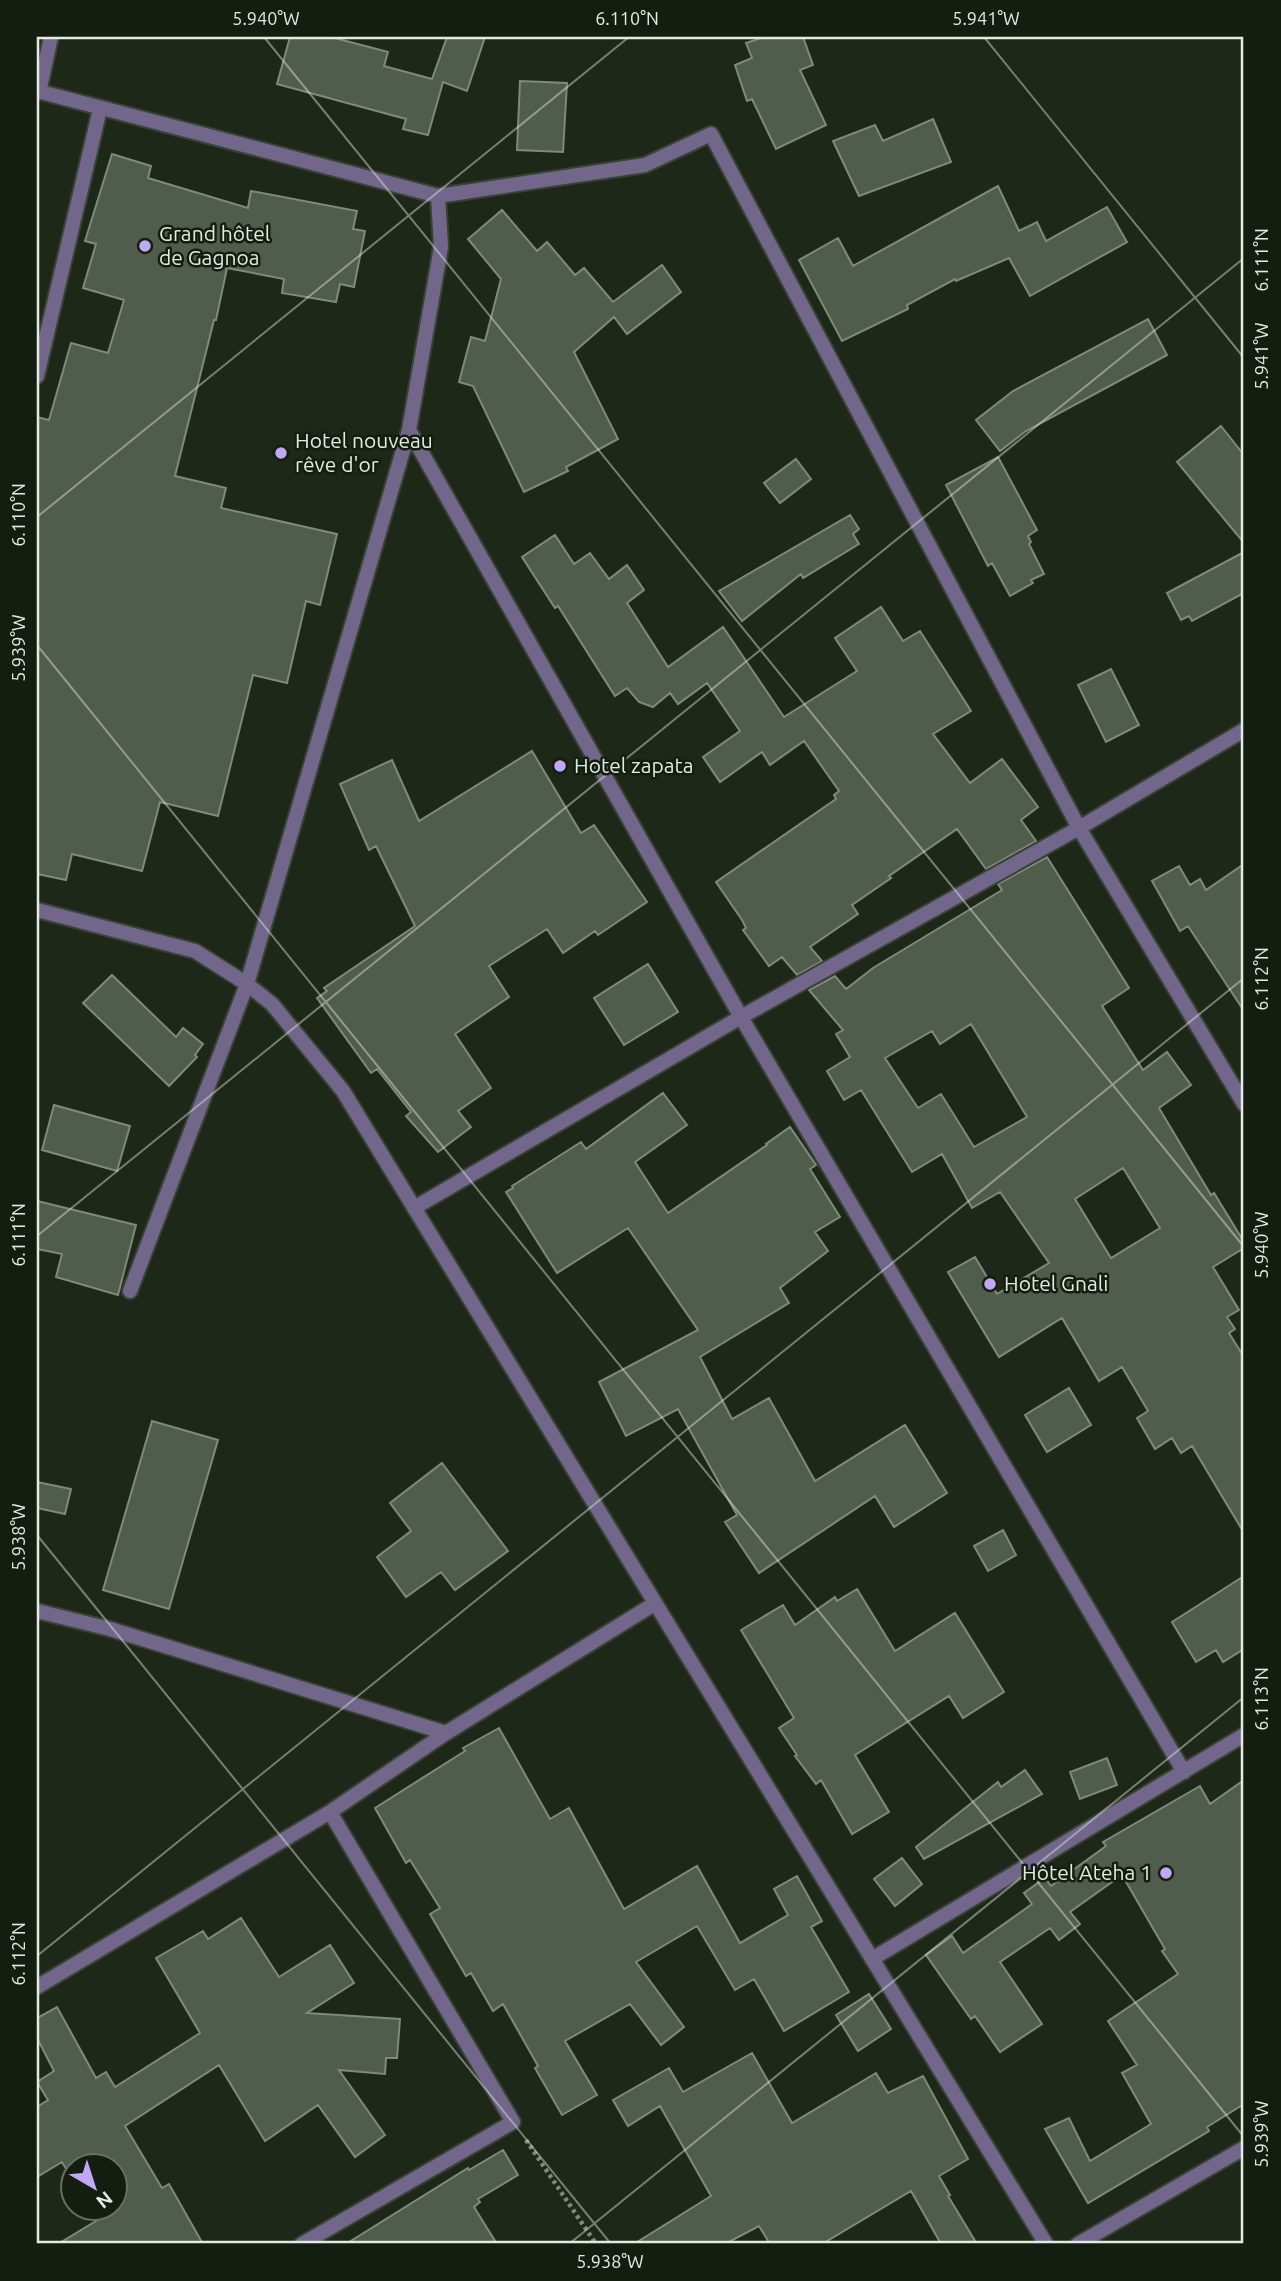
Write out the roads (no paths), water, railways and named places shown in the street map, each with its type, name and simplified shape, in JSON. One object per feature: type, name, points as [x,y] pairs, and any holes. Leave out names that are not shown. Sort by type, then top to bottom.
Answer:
[{"type":"street","points":[[51,37],[38,91],[438,196],[645,165],[711,134],[1079,828],[1244,1104]]},
{"type":"street","points":[[37,376],[100,109]]},
{"type":"street","points":[[130,1291],[247,984],[409,430],[441,247],[438,196]]},
{"type":"street","points":[[409,430],[741,1017],[1184,1772]]},
{"type":"street","points":[[414,1208],[741,1017],[1079,828],[1244,730]]},
{"type":"street","points":[[37,910],[195,951],[247,984],[272,1004],[343,1091],[1046,2244]]},
{"type":"street","points":[[37,1987],[330,1812],[446,1734],[654,1604]]},
{"type":"street","points":[[37,1611],[110,1629],[446,1734]]},
{"type":"street","points":[[872,1959],[1244,1735]]},
{"type":"street","points":[[302,2244],[513,2122],[330,1812]]},
{"type":"street","points":[[1078,2244],[1244,2148]]},
{"type":"place","name":"Grand hôtel de Gagnoa","points":[[145,246]]},
{"type":"place","name":"Hotel nouveau rêve d'or","points":[[281,453]]},
{"type":"place","name":"Hotel zapata","points":[[560,766]]},
{"type":"place","name":"Hotel Gnali","points":[[990,1284]]},
{"type":"place","name":"Hôtel Ateha 1","points":[[1166,1873]]}]
